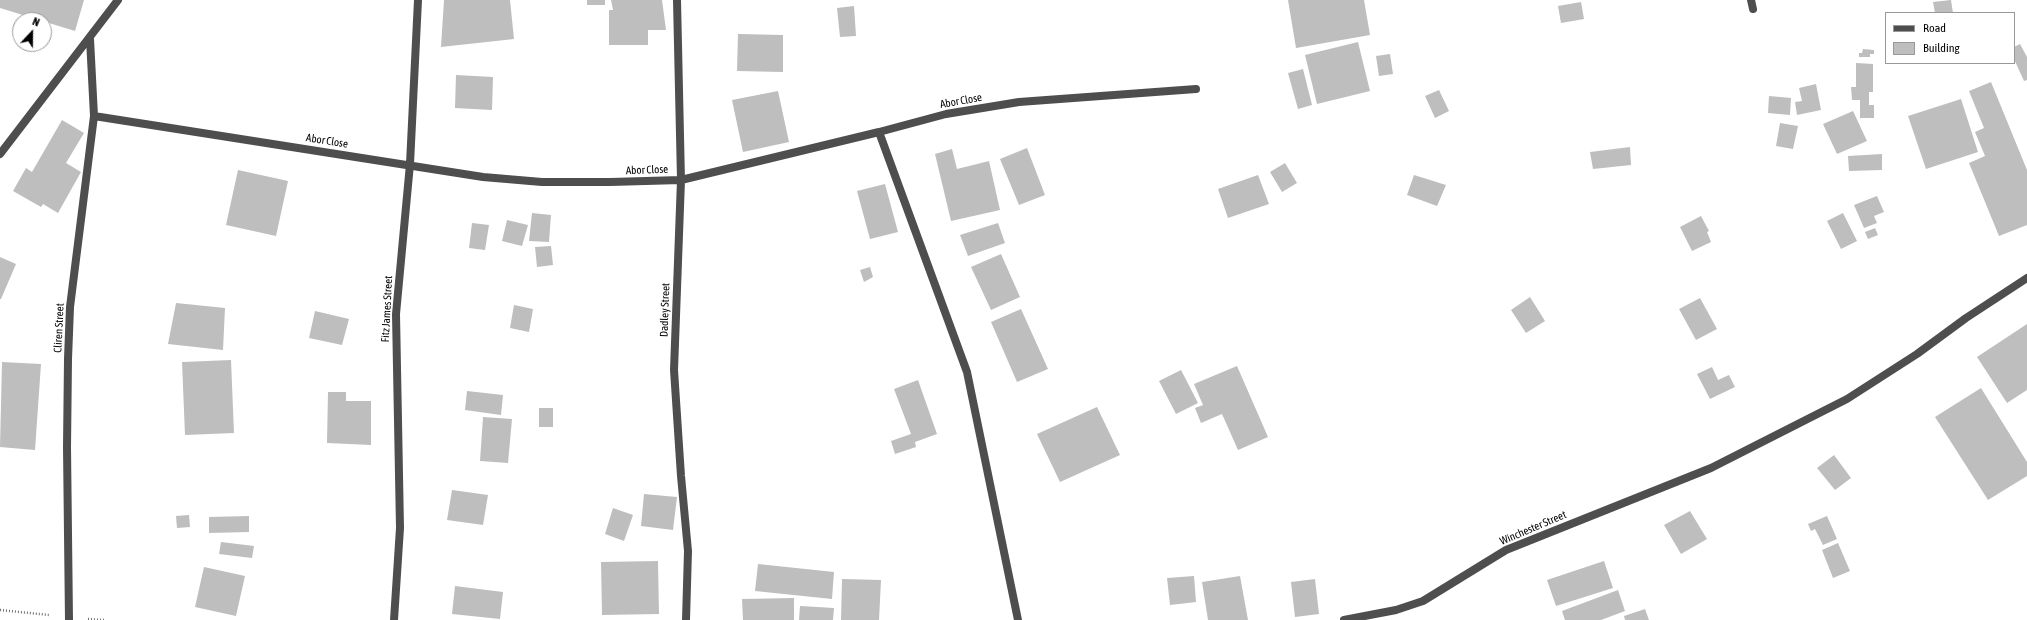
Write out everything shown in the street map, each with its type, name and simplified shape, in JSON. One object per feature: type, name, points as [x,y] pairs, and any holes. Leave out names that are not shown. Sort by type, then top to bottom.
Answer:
[{"type":"street","points":[[0,154],[90,39],[118,0]]},
{"type":"street","name":"Fitz James Street","points":[[394,620],[400,528],[396,314],[410,164],[418,0]]},
{"type":"street","name":"Dadley Street","points":[[677,0],[681,180],[674,370],[688,551],[686,620]]},
{"type":"street","points":[[1751,0],[1753,8]]},
{"type":"street","name":"Cliren Street","points":[[69,620],[67,447],[70,307],[94,116],[90,39]]},
{"type":"street","name":"Abor Close","points":[[94,116],[410,164],[483,177],[542,182],[681,180],[879,132],[946,114],[1019,102],[1196,89]]},
{"type":"street","points":[[879,132],[966,372],[1018,620]]},
{"type":"street","name":"Winchester Street","points":[[1344,620],[1396,610],[1423,601],[1506,550],[1711,468],[1847,399],[1917,354],[1966,318],[2027,278]]},
{"type":"building","points":[[0,0],[84,0],[75,31],[52,24],[52,12],[13,12],[0,8]]},
{"type":"building","points":[[444,0],[510,0],[514,39],[441,47]]},
{"type":"building","points":[[587,0],[605,0],[605,5],[587,5]]},
{"type":"building","points":[[611,0],[662,0],[666,30],[648,30],[648,45],[609,45],[609,10],[613,10]]},
{"type":"building","points":[[1288,0],[1364,0],[1370,35],[1296,48]]},
{"type":"building","points":[[1951,0],[1953,12],[1935,12],[1933,2]]},
{"type":"building","points":[[1581,2],[1584,19],[1561,23],[1558,6]]},
{"type":"building","points":[[854,6],[856,36],[840,37],[837,8]]},
{"type":"building","points":[[738,34],[783,35],[783,72],[737,71]]},
{"type":"building","points":[[1358,42],[1370,91],[1317,104],[1305,55]]},
{"type":"building","points":[[2020,44],[2027,57],[2027,80],[2024,81],[2015,61],[2015,46]]},
{"type":"building","points":[[1863,49],[1874,50],[1874,54],[1870,54],[1870,57],[1859,57],[1859,53],[1862,53]]},
{"type":"building","points":[[1390,54],[1393,74],[1379,76],[1376,56]]},
{"type":"building","points":[[1856,63],[1873,64],[1873,92],[1869,92],[1869,105],[1874,105],[1874,118],[1860,118],[1860,100],[1852,100],[1851,87],[1856,87]]},
{"type":"building","points":[[1303,69],[1312,105],[1298,109],[1288,73]]},
{"type":"building","points":[[456,75],[493,77],[492,110],[455,108]]},
{"type":"building","points":[[1991,82],[2027,170],[2027,225],[1999,236],[1969,163],[1985,156],[1975,132],[1984,128],[1969,91]]},
{"type":"building","points":[[1816,84],[1821,110],[1797,115],[1795,102],[1802,101],[1799,88]]},
{"type":"building","points":[[1439,90],[1449,111],[1435,118],[1425,96]]},
{"type":"building","points":[[778,91],[789,142],[743,152],[732,100]]},
{"type":"building","points":[[1769,96],[1791,98],[1790,115],[1768,113]]},
{"type":"building","points":[[1961,99],[1978,152],[1926,169],[1908,116]]},
{"type":"building","points":[[1853,111],[1867,141],[1837,154],[1823,124]]},
{"type":"building","points":[[62,120],[84,133],[66,163],[81,172],[58,213],[43,204],[41,207],[13,191],[26,168],[32,172]]},
{"type":"building","points":[[1780,123],[1798,126],[1793,149],[1776,146]]},
{"type":"building","points":[[1630,147],[1631,165],[1593,169],[1590,152]]},
{"type":"building","points":[[1027,148],[1045,195],[1019,205],[1000,159]]},
{"type":"building","points":[[952,149],[957,169],[989,161],[1000,210],[951,221],[935,154]]},
{"type":"building","points":[[1882,154],[1882,170],[1849,171],[1848,156]]},
{"type":"building","points":[[1285,163],[1297,183],[1282,192],[1270,172]]},
{"type":"building","points":[[238,170],[288,181],[276,236],[226,225]]},
{"type":"building","points":[[1258,175],[1269,204],[1228,218],[1218,189]]},
{"type":"building","points":[[1414,175],[1446,185],[1437,206],[1407,195]]},
{"type":"building","points":[[885,184],[898,232],[870,239],[857,191]]},
{"type":"building","points":[[1877,196],[1884,212],[1874,216],[1877,223],[1864,228],[1854,205]]},
{"type":"building","points":[[532,213],[551,215],[549,242],[529,241]]},
{"type":"building","points":[[1843,213],[1857,241],[1841,249],[1827,221]]},
{"type":"building","points":[[1701,216],[1709,231],[1707,232],[1711,242],[1692,251],[1680,227]]},
{"type":"building","points":[[507,220],[528,225],[522,246],[502,241]]},
{"type":"building","points":[[472,223],[489,225],[485,250],[469,248]]},
{"type":"building","points":[[998,223],[1005,243],[968,256],[960,235]]},
{"type":"building","points":[[1875,228],[1878,235],[1868,239],[1865,232]]},
{"type":"building","points":[[551,246],[553,265],[537,267],[535,247]]},
{"type":"building","points":[[1001,254],[1020,297],[991,310],[971,267]]},
{"type":"building","points":[[0,257],[16,264],[1,299],[0,299]]},
{"type":"building","points":[[870,267],[873,277],[864,282],[860,270]]},
{"type":"building","points":[[1530,297],[1545,321],[1526,333],[1511,310]]},
{"type":"building","points":[[1700,298],[1717,329],[1696,340],[1679,309]]},
{"type":"building","points":[[176,303],[225,308],[223,350],[168,344]]},
{"type":"building","points":[[514,305],[533,309],[529,332],[510,328]]},
{"type":"building","points":[[1021,309],[1048,369],[1017,382],[991,322]]},
{"type":"building","points":[[315,311],[349,319],[342,345],[309,338]]},
{"type":"building","points":[[2027,324],[2027,390],[2007,403],[1977,357]]},
{"type":"building","points":[[231,360],[234,433],[185,435],[182,362]]},
{"type":"building","points":[[2,362],[41,364],[35,450],[0,447]]},
{"type":"building","points":[[1237,366],[1268,437],[1238,450],[1222,414],[1201,423],[1195,408],[1203,405],[1194,384]]},
{"type":"building","points":[[1712,367],[1718,380],[1729,375],[1735,387],[1710,399],[1697,374]]},
{"type":"building","points":[[1181,370],[1198,403],[1176,414],[1159,381]]},
{"type":"building","points":[[918,380],[937,434],[915,442],[916,447],[895,454],[891,441],[911,434],[894,389]]},
{"type":"building","points":[[1981,388],[2027,462],[2027,476],[1988,500],[1935,417]]},
{"type":"building","points":[[467,391],[503,395],[501,415],[465,410]]},
{"type":"building","points":[[328,392],[346,392],[346,401],[371,401],[371,445],[327,443]]},
{"type":"building","points":[[1097,407],[1120,455],[1060,482],[1037,434]]},
{"type":"building","points":[[539,408],[553,408],[553,427],[539,427]]},
{"type":"building","points":[[483,417],[512,419],[508,463],[480,461]]},
{"type":"building","points":[[1834,455],[1851,478],[1835,490],[1817,468]]},
{"type":"building","points":[[452,490],[488,495],[483,525],[447,520]]},
{"type":"building","points":[[644,494],[677,497],[673,530],[641,526]]},
{"type":"building","points":[[613,508],[633,515],[624,541],[605,534]]},
{"type":"building","points":[[1690,511],[1707,539],[1681,554],[1664,525]]},
{"type":"building","points":[[189,515],[190,527],[177,528],[176,516]]},
{"type":"building","points":[[249,516],[249,532],[209,533],[209,517]]},
{"type":"building","points":[[1827,516],[1837,539],[1823,545],[1815,529],[1811,531],[1808,524]]},
{"type":"building","points":[[221,542],[254,546],[252,558],[219,554]]},
{"type":"building","points":[[1838,543],[1850,571],[1833,578],[1822,550]]},
{"type":"building","points":[[658,561],[659,614],[602,615],[601,562]]},
{"type":"building","points":[[1604,561],[1613,588],[1556,606],[1547,580]]},
{"type":"building","points":[[758,564],[834,572],[832,599],[755,591]]},
{"type":"building","points":[[204,567],[245,576],[236,616],[195,607]]},
{"type":"building","points":[[1194,576],[1196,602],[1170,605],[1167,578]]},
{"type":"building","points":[[1240,576],[1248,620],[1208,620],[1202,582]]},
{"type":"building","points":[[842,579],[881,580],[879,620],[841,620]]},
{"type":"building","points":[[1315,579],[1319,614],[1295,617],[1291,582]]},
{"type":"building","points":[[455,586],[503,592],[500,619],[452,614]]},
{"type":"building","points":[[1618,590],[1625,611],[1601,620],[1565,620],[1562,611]]},
{"type":"building","points":[[794,598],[794,620],[743,620],[742,599]]},
{"type":"building","points":[[800,606],[834,608],[833,620],[799,620]]},
{"type":"building","points":[[1645,609],[1649,620],[1625,620],[1624,616]]}]
